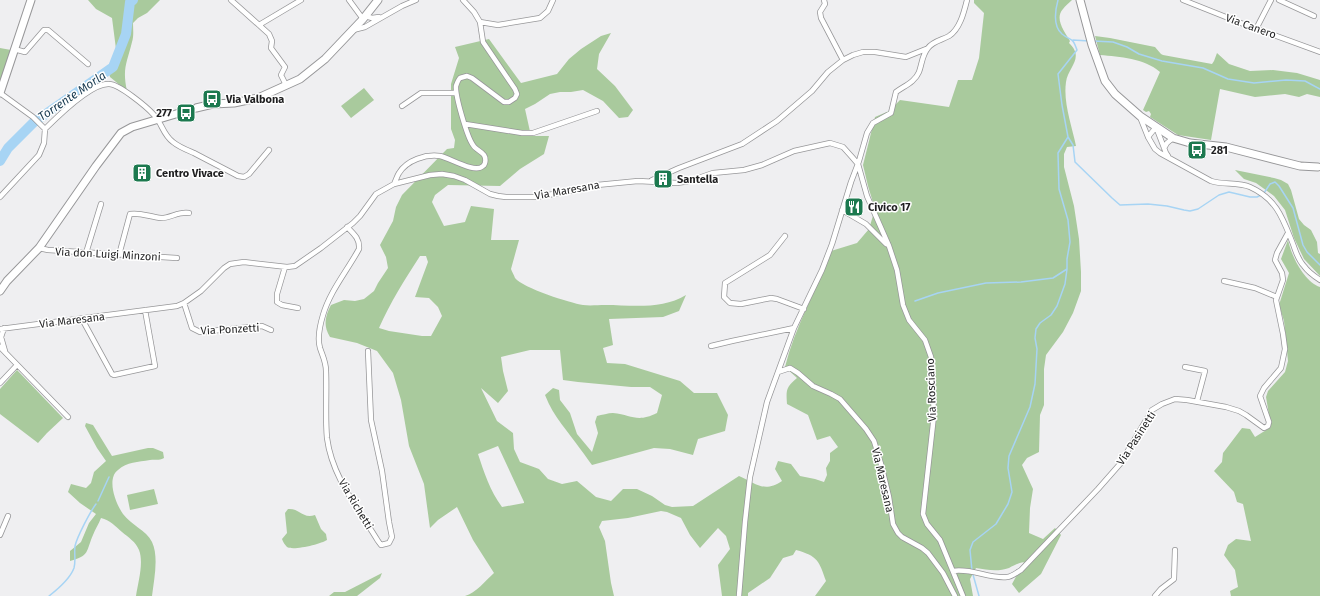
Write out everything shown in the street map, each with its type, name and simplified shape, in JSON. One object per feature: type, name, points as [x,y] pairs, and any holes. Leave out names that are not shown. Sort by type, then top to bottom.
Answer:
[{"type":"street","points":[[31,0],[0,93],[33,117],[45,129]]},
{"type":"street","points":[[232,0],[271,38],[271,48],[285,67],[281,75],[286,85]]},
{"type":"street","points":[[259,25],[302,0]]},
{"type":"street","points":[[349,0],[364,17],[372,18],[383,16]]},
{"type":"street","points":[[0,291],[39,248],[121,133],[132,127],[206,105],[234,103],[258,98],[300,78],[321,63],[352,31],[378,0]]},
{"type":"street","points":[[352,31],[416,0]]},
{"type":"street","points":[[394,184],[399,173],[409,163],[417,159],[441,156],[473,168],[482,168],[485,165],[486,159],[484,155],[473,146],[468,137],[456,94],[456,86],[460,78],[468,76],[472,78],[504,102],[509,102],[515,98],[517,94],[484,42],[480,22],[474,12],[463,0]]},
{"type":"street","points":[[480,22],[498,25],[540,18],[548,11],[553,0]]},
{"type":"street","points":[[824,0],[825,4],[820,12],[821,18],[843,60]]},
{"type":"street","points":[[651,181],[679,168],[742,144],[777,121],[799,103],[812,91],[828,72],[843,60],[863,52],[875,52],[906,57],[926,49],[931,44],[950,36],[956,29],[964,13],[967,0]]},
{"type":"street","points":[[1080,0],[1092,45],[1105,81],[1115,94],[1140,116],[1173,138],[1190,143],[1226,147],[1300,166],[1319,169]]},
{"type":"street","name":"Via Canero","points":[[1183,0],[1256,29],[1320,52]]},
{"type":"street","points":[[1256,29],[1271,0]]},
{"type":"street","points":[[1279,0],[1314,16]]},
{"type":"street","points":[[14,49],[24,52],[44,30],[48,30],[88,64]]},
{"type":"street","points":[[739,596],[750,477],[767,402],[794,328],[822,270],[832,244],[850,182],[858,164],[867,133],[873,123],[891,113],[896,92],[914,80],[919,73],[926,49]]},
{"type":"street","points":[[0,197],[39,154],[44,143],[45,129],[58,116],[88,92],[107,84],[116,86],[137,100],[158,119],[164,132],[172,142],[241,177],[249,174],[269,150]]},
{"type":"street","points":[[402,106],[421,93],[456,94]]},
{"type":"street","points":[[465,124],[522,133],[533,133],[597,111]]},
{"type":"street","points":[[1140,116],[1148,137],[1155,149],[1160,153],[1211,181],[1217,183],[1249,186],[1269,199],[1282,216],[1297,255],[1303,265],[1311,274],[1320,280]]},
{"type":"street","points":[[1148,137],[1156,127]]},
{"type":"street","points":[[1156,127],[1166,153],[1171,159]]},
{"type":"street","points":[[1164,148],[1166,142],[1173,138]]},
{"type":"street","name":"Via Maresana","points":[[2,329],[177,306],[184,303],[206,286],[230,264],[244,262],[292,267],[306,259],[347,228],[360,216],[376,194],[394,184],[430,175],[442,174],[454,176],[465,180],[490,194],[506,197],[537,197],[597,185],[638,181],[677,183],[690,181],[713,173],[744,170],[762,165],[794,151],[830,143],[843,147],[858,164]]},
{"type":"street","name":"Via Rosciano","points":[[858,164],[867,196],[889,246],[897,270],[903,305],[910,320],[925,340],[931,357],[934,415],[923,514],[927,524],[940,540],[963,596]]},
{"type":"street","points":[[86,253],[101,204]]},
{"type":"street","points":[[842,210],[866,224],[889,246]]},
{"type":"street","points":[[119,255],[130,214],[136,213],[161,218],[182,212],[189,213]]},
{"type":"street","name":"Via Richetti","points":[[347,228],[359,241],[359,249],[329,298],[323,317],[319,338],[325,360],[326,371],[327,438],[332,460],[343,485],[378,541],[381,545],[384,545],[388,544],[392,537],[382,471],[371,420],[368,351]]},
{"type":"street","name":"Via Pasinetti","points":[[953,571],[972,571],[1008,578],[1021,570],[1120,464],[1152,410],[1162,404],[1175,399],[1198,401],[1239,411],[1264,428],[1268,426],[1269,422],[1260,396],[1264,388],[1281,368],[1284,349],[1283,334],[1276,300],[1283,280],[1282,273],[1275,260],[1277,253],[1288,233]]},
{"type":"street","points":[[785,236],[770,256],[725,283],[724,297],[730,303],[741,304],[771,298],[804,309]]},
{"type":"street","name":"Via don Luigi Minzoni","points":[[39,248],[86,253],[177,258]]},
{"type":"street","points":[[284,267],[277,294],[277,302],[282,305],[298,308]]},
{"type":"street","points":[[1224,281],[1255,288],[1277,297]]},
{"type":"street","name":"Via Ponzetti","points":[[184,303],[192,328],[200,332],[262,326],[271,330]]},
{"type":"street","points":[[82,318],[112,374],[114,375],[155,366],[145,310]]},
{"type":"street","points":[[711,346],[794,328]]},
{"type":"street","points":[[2,329],[1,336],[5,353]]},
{"type":"street","points":[[0,347],[68,417]]},
{"type":"street","points":[[0,383],[17,365]]},
{"type":"street","points":[[1184,367],[1205,371],[1198,401]]},
{"type":"street","name":"Via Maresana","points":[[778,372],[790,368],[813,386],[840,399],[866,429],[874,441],[881,464],[889,497],[893,524],[902,537],[928,553],[943,573],[955,596]]},
{"type":"street","points":[[0,535],[8,516]]},
{"type":"street","points":[[1155,596],[1160,589],[1174,579],[1175,550]]},
{"type":"green space","points":[[88,0],[160,0],[147,13],[133,23],[133,40],[125,71],[127,91],[110,77],[108,70],[116,49],[112,18],[96,9]]},
{"type":"green space","points":[[974,0],[1072,0],[1063,9],[1060,17],[1063,30],[1076,53],[1076,58],[1067,77],[1065,90],[1076,146],[1067,147],[1064,154],[1064,167],[1074,206],[1079,239],[1081,291],[1073,313],[1063,332],[1046,355],[1044,369],[1044,405],[1040,415],[1039,452],[1027,458],[1022,465],[1033,489],[1030,508],[1029,533],[1043,539],[1055,528],[1061,535],[1041,574],[1019,593],[1012,584],[1024,562],[1001,570],[976,568],[970,579],[973,596],[815,596],[826,581],[819,564],[813,557],[796,550],[793,555],[783,558],[770,578],[748,593],[748,596],[722,596],[718,565],[730,549],[726,536],[718,528],[700,548],[690,535],[681,518],[661,511],[628,518],[602,521],[599,527],[605,541],[614,596],[465,596],[477,590],[494,573],[473,540],[457,507],[438,520],[430,528],[424,484],[409,446],[401,400],[393,373],[377,351],[357,343],[330,337],[326,329],[326,317],[331,305],[344,300],[355,301],[364,299],[374,291],[388,268],[386,257],[380,245],[393,221],[396,207],[402,195],[447,149],[454,148],[455,140],[451,129],[451,84],[459,58],[455,47],[489,39],[521,83],[557,74],[569,59],[581,49],[601,36],[611,33],[599,54],[597,69],[615,86],[633,110],[628,117],[619,118],[603,101],[583,90],[550,94],[525,109],[531,136],[549,136],[544,154],[520,169],[500,186],[448,185],[435,195],[432,202],[444,226],[465,222],[471,206],[494,209],[491,240],[519,240],[511,269],[515,278],[527,286],[547,294],[583,305],[636,306],[667,303],[686,295],[679,311],[663,317],[609,319],[613,345],[603,348],[607,363],[625,364],[680,381],[694,393],[717,393],[728,415],[725,431],[698,439],[693,455],[670,449],[654,448],[592,465],[557,418],[545,395],[553,388],[559,390],[560,400],[570,413],[577,434],[592,452],[598,433],[595,422],[597,416],[613,413],[635,418],[644,418],[657,413],[662,395],[650,387],[631,387],[563,380],[560,350],[530,350],[501,357],[508,391],[498,403],[481,388],[497,421],[513,433],[514,449],[520,462],[539,469],[548,479],[562,484],[577,481],[596,497],[611,501],[623,489],[637,489],[652,496],[665,505],[672,507],[693,506],[739,476],[760,486],[765,487],[776,485],[782,481],[775,469],[778,461],[791,464],[800,476],[824,482],[827,475],[826,468],[830,461],[830,453],[838,447],[830,436],[817,440],[808,415],[787,404],[789,386],[797,378],[785,367],[789,352],[831,251],[857,243],[869,229],[875,209],[863,165],[875,117],[889,111],[900,100],[949,107],[958,80],[972,80],[979,58],[984,13],[974,3]],"holes":[[[420,256],[426,256],[428,262],[415,297],[429,298],[438,307],[442,316],[431,336],[389,331],[379,328],[398,291]],[[498,446],[524,502],[524,503],[502,507],[491,488],[478,454]]]},
{"type":"green space","points":[[1095,36],[1155,47],[1163,55],[1212,64],[1217,53],[1229,64],[1250,71],[1273,70],[1297,73],[1320,80],[1320,97],[1307,94],[1299,97],[1285,94],[1255,97],[1220,89],[1211,140],[1178,135],[1150,117],[1151,114],[1149,111],[1146,112],[1143,110],[1160,72],[1154,67],[1139,61],[1100,55]]},
{"type":"green space","points":[[0,48],[11,50],[0,82]]},
{"type":"green space","points":[[364,88],[374,100],[351,118],[341,106]]},
{"type":"green space","points":[[1235,170],[1274,178],[1288,184],[1299,219],[1311,230],[1317,242],[1318,253],[1320,254],[1320,276],[1304,259],[1294,238],[1285,210],[1274,196],[1256,183],[1244,179]]},
{"type":"green space","points":[[1288,240],[1292,253],[1299,267],[1309,280],[1320,287],[1320,596],[1231,596],[1230,591],[1238,587],[1235,570],[1224,555],[1228,545],[1236,539],[1251,541],[1243,504],[1237,502],[1234,492],[1214,471],[1222,462],[1223,453],[1242,428],[1250,429],[1255,437],[1271,427],[1266,397],[1268,391],[1285,372],[1288,361],[1284,321],[1279,305],[1289,273],[1281,259]]},
{"type":"green space","points":[[17,370],[63,418],[38,443],[0,414],[0,389]]},
{"type":"green space","points":[[86,423],[93,425],[112,456],[148,448],[153,448],[163,452],[164,458],[162,459],[137,462],[121,467],[114,474],[112,485],[120,510],[126,518],[142,531],[152,542],[156,561],[152,596],[136,596],[141,567],[139,550],[132,540],[107,520],[101,518],[84,555],[70,561],[70,551],[81,542],[89,523],[96,514],[80,503],[68,492],[71,484],[86,488],[91,483],[94,472],[106,461],[85,426]]},
{"type":"green space","points":[[154,489],[158,504],[130,510],[127,495]]},
{"type":"green space","points":[[288,509],[295,510],[307,516],[315,515],[321,529],[326,534],[327,540],[307,546],[295,548],[287,547],[282,539],[287,533],[285,513]]},
{"type":"green space","points":[[382,573],[380,578],[357,596],[329,596],[334,592],[345,592]]},
{"type":"waterway","name":"Torrente Morla","points":[[0,161],[8,148],[33,123],[113,67],[126,34],[130,2],[133,0]]},
{"type":"waterway","name":"Torrente Morla","points":[[1058,0],[1056,9],[1057,27],[1062,34],[1073,41],[1077,50],[1058,74],[1068,137],[1073,145],[1075,162],[1112,198],[1120,205],[1148,204],[1190,211],[1198,209],[1219,195],[1229,192],[1250,197],[1257,197],[1261,195]]},
{"type":"waterway","points":[[1073,40],[1089,41]]},
{"type":"waterway","points":[[1093,41],[1113,42],[1127,47],[1139,54],[1162,61],[1203,68],[1228,79],[1254,83],[1286,80],[1305,81],[1320,89]]},
{"type":"waterway","points":[[915,301],[938,293],[986,283],[1021,282],[1053,278],[1067,269],[1070,242],[1068,220],[1059,189],[1058,153],[1068,137]]},
{"type":"waterway","name":"Torrente Morla","points":[[1264,193],[1270,184],[1275,182],[1279,186],[1293,208],[1303,245],[1307,252],[1320,265]]},
{"type":"waterway","points":[[979,596],[972,571],[970,550],[973,542],[996,524],[1008,504],[1012,492],[1008,468],[1009,456],[1030,407],[1035,384],[1037,349],[1035,338],[1036,329],[1040,323],[1051,315],[1057,306],[1065,284],[1067,269]]},
{"type":"waterway","points":[[98,501],[109,477]]},
{"type":"waterway","points":[[49,596],[70,576],[75,565],[76,542],[96,504]]},
{"type":"place","name":"Via Valbona","points":[[212,99]]},
{"type":"place","name":"277","points":[[186,113]]},
{"type":"place","name":"281","points":[[1197,150]]},
{"type":"place","name":"Centro Vivace","points":[[142,173]]},
{"type":"place","name":"Santella","points":[[663,179]]},
{"type":"place","name":"Civico 17","points":[[854,207]]}]
